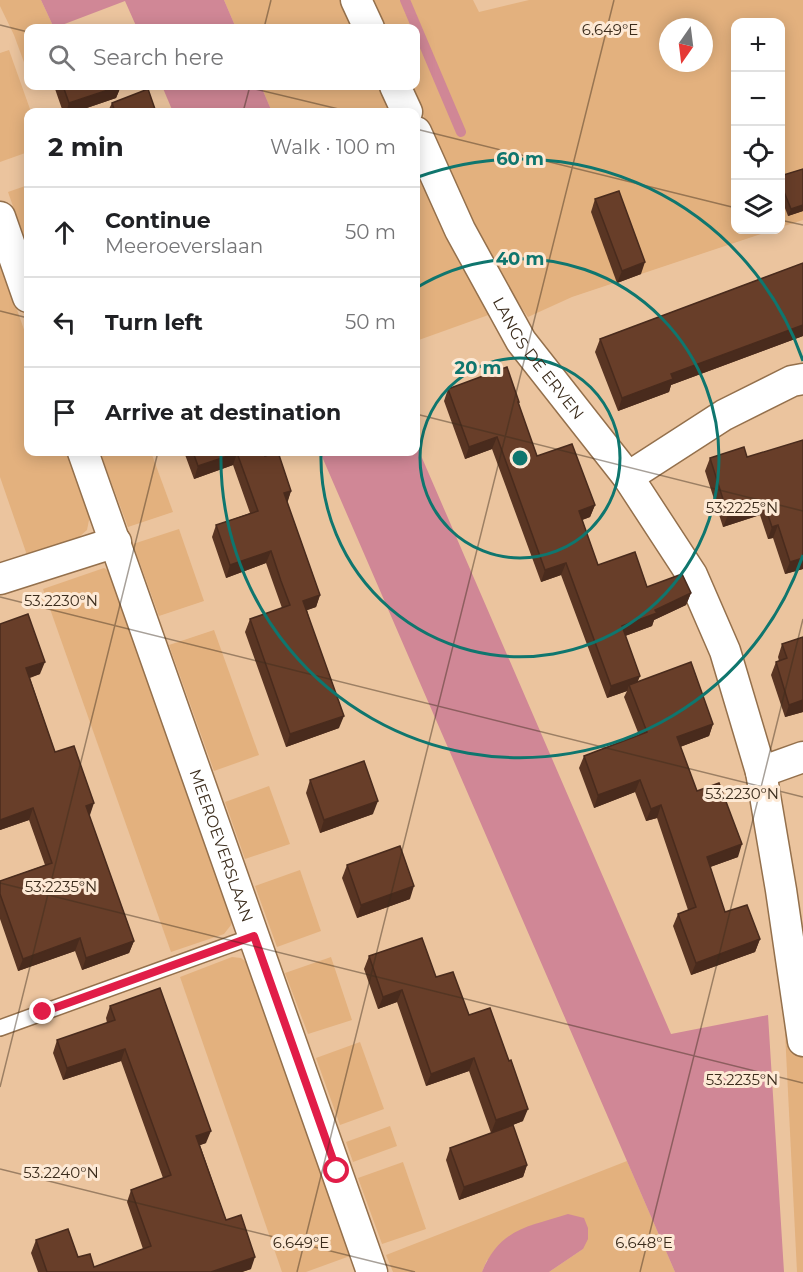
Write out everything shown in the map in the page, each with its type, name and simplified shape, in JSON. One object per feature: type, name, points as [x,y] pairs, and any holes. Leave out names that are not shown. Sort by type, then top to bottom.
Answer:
[{"type":"street","points":[[356,0],[367,24]]},
{"type":"street","points":[[397,90],[405,108]]},
{"type":"street","name":"LANGS DE ERVEN","points":[[420,141],[460,230],[521,341],[628,477],[692,575],[725,651],[761,772],[803,1041]]},
{"type":"street","points":[[0,217],[24,286]]},
{"type":"street","points":[[628,477],[724,415],[792,381],[803,379]]},
{"type":"street","name":"MEEROEVERSLAAN","points":[[84,456],[372,1272]]},
{"type":"street","points":[[0,579],[116,542]]},
{"type":"street","points":[[761,772],[803,757]]},
{"type":"lane","points":[[0,1028],[254,936]]},
{"type":"shaded area","points":[[0,0],[41,0],[52,24],[24,24],[24,62],[14,35],[0,6]]},
{"type":"shaded area","points":[[41,0],[224,0],[234,24],[135,24],[125,1],[65,24],[52,24]]},
{"type":"shaded area","points":[[224,0],[344,0],[355,24],[234,24]]},
{"type":"shaded area","points":[[372,0],[473,0],[479,12],[529,0],[803,0],[803,220],[785,226],[785,18],[731,18],[731,234],[761,234],[572,297],[528,317],[487,257],[412,90],[420,90],[420,24],[383,24]]},
{"type":"shaded area","points":[[9,50],[30,108],[24,108],[24,153],[0,162],[0,53]]},
{"type":"shaded area","points":[[164,90],[263,90],[270,108],[171,108]]},
{"type":"shaded area","points":[[263,90],[385,90],[393,108],[270,108]]},
{"type":"shaded area","points":[[420,165],[494,313],[420,340]]},
{"type":"shaded area","points":[[24,186],[24,238],[8,192]]},
{"type":"shaded area","points":[[0,261],[24,330],[24,456],[69,456],[90,515],[87,530],[73,542],[28,558],[0,477]]},
{"type":"shaded area","points":[[420,453],[671,1034],[768,1015],[784,1272],[675,1272],[322,456],[420,456]]},
{"type":"shaded area","points":[[101,456],[152,456],[173,512],[128,527]]},
{"type":"shaded area","points":[[179,529],[204,601],[159,616],[133,544]]},
{"type":"shaded area","points":[[104,568],[111,572],[233,917],[231,925],[224,934],[171,952],[43,589]]},
{"type":"shaded area","points":[[214,630],[259,755],[214,771],[169,645]]},
{"type":"shaded area","points":[[269,786],[290,844],[245,859],[225,802]]},
{"type":"shaded area","points":[[300,870],[321,931],[277,947],[255,886]]},
{"type":"shaded area","points":[[232,957],[241,958],[250,965],[350,1256],[306,1272],[282,1272],[180,977]]},
{"type":"shaded area","points":[[331,957],[352,1020],[308,1034],[285,973]]},
{"type":"shaded area","points":[[803,1009],[803,1272],[797,1272],[784,1012]]},
{"type":"shaded area","points":[[360,1042],[384,1109],[340,1125],[316,1058]]},
{"type":"shaded area","points":[[390,1126],[397,1146],[353,1162],[346,1142]]},
{"type":"shaded area","points":[[627,1161],[675,1272],[549,1272],[583,1249],[487,1260],[482,1272],[393,1272],[386,1255]]},
{"type":"shaded area","points":[[403,1162],[426,1229],[382,1244],[358,1178]]},
{"type":"shaded area","points":[[568,1214],[584,1218],[588,1228],[588,1239],[583,1249],[549,1272],[482,1272],[497,1246],[517,1231]]},
{"type":"building","points":[[64,90],[108,90],[69,103]]},
{"type":"building","points":[[148,90],[155,108],[114,108],[112,103]]},
{"type":"building","points":[[803,169],[803,205],[791,209],[785,194],[785,174]]},
{"type":"building","points":[[619,191],[645,262],[622,271],[595,199]]},
{"type":"building","points":[[803,263],[803,325],[671,374],[673,379],[622,398],[600,339]]},
{"type":"building","points":[[507,367],[537,456],[572,444],[595,505],[579,511],[598,565],[635,552],[647,587],[682,574],[691,593],[655,610],[657,613],[622,626],[640,676],[611,686],[566,563],[545,570],[497,437],[469,447],[448,389]]},
{"type":"building","points":[[803,440],[803,558],[790,562],[778,525],[772,527],[764,503],[728,515],[710,458],[744,447],[747,457]]},
{"type":"building","points":[[194,456],[228,456],[198,466]]},
{"type":"building","points":[[238,456],[279,456],[291,491],[284,493],[320,595],[303,601],[344,716],[290,734],[250,619],[290,605],[271,551],[230,565],[216,525],[258,511]]},
{"type":"building","points":[[28,614],[45,662],[26,668],[55,752],[74,746],[94,803],[86,806],[134,941],[86,958],[80,938],[23,959],[0,894],[0,881],[52,863],[33,808],[0,820],[0,624]]},
{"type":"building","points":[[803,637],[803,700],[789,705],[776,662],[787,658],[782,644]]},
{"type":"building","points":[[691,662],[713,724],[677,737],[697,791],[719,783],[742,844],[707,857],[725,912],[747,905],[760,939],[696,963],[678,914],[696,907],[661,805],[651,809],[640,780],[598,795],[584,756],[647,732],[629,685]]},
{"type":"building","points":[[364,761],[378,801],[324,820],[310,780]]},
{"type":"building","points":[[400,846],[414,886],[361,905],[347,865]]},
{"type":"building","points":[[422,938],[436,977],[453,972],[469,1015],[490,1008],[528,1109],[496,1120],[474,1058],[431,1074],[402,990],[383,997],[369,956]]},
{"type":"building","points":[[160,988],[211,1131],[196,1136],[226,1220],[241,1215],[255,1257],[211,1272],[47,1272],[36,1240],[68,1229],[78,1257],[90,1254],[94,1267],[151,1246],[131,1190],[171,1175],[125,1049],[67,1068],[57,1040],[115,1020],[110,1006]]},
{"type":"building","points":[[513,1125],[527,1165],[464,1187],[450,1148]]},
{"type":"waterway","points":[[405,0],[415,24]]},
{"type":"waterway","points":[[420,35],[461,132]]},
{"type":"route","points":[[43,1012],[254,936],[337,1171]]}]
